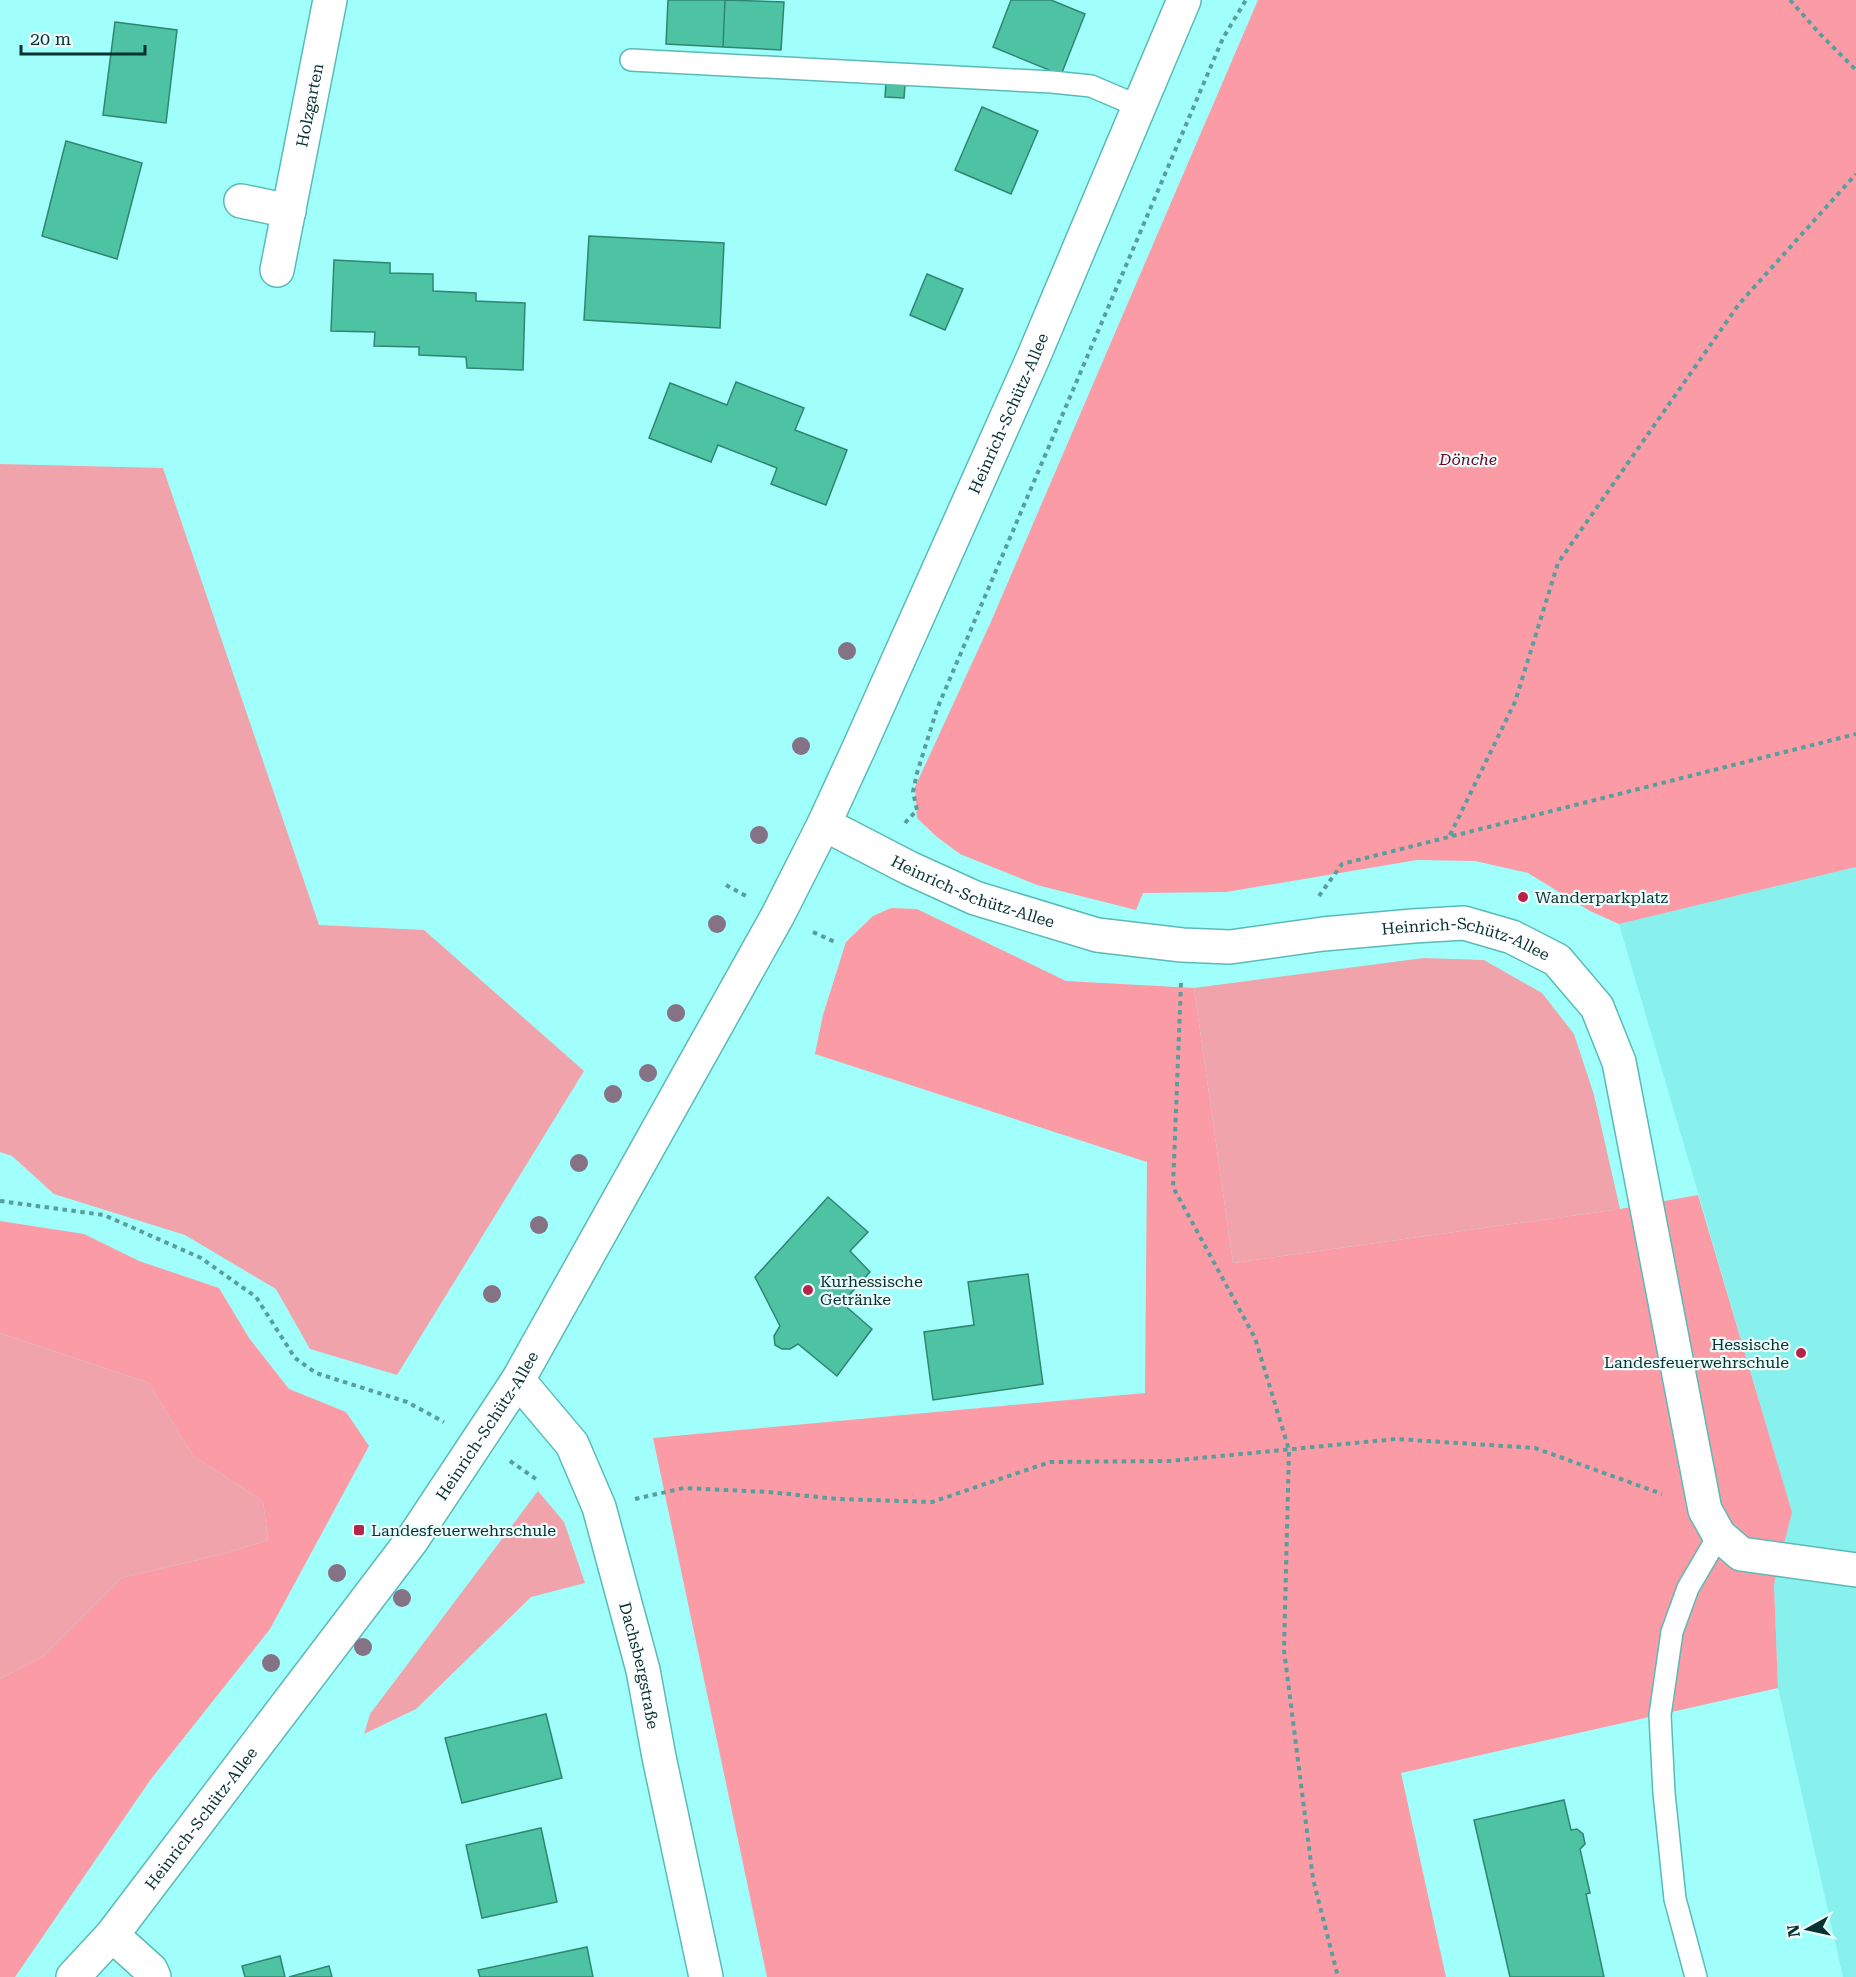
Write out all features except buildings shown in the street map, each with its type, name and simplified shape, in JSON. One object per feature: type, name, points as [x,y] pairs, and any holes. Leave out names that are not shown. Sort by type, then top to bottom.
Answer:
[{"type":"street","name":"Holzgarten","points":[[277,270],[330,0]]},
{"type":"street","name":"Heinrich-Schütz-Allee","points":[[73,1977],[112,1935],[412,1540],[518,1380],[778,915],[824,824],[1033,358],[1184,0]]},
{"type":"street","points":[[241,201],[289,211]]},
{"type":"street","name":"Heinrich-Schütz-Allee","points":[[824,824],[879,853],[975,898],[1097,935],[1182,945],[1230,947],[1334,933],[1464,923],[1512,937],[1557,960],[1597,1006],[1619,1062],[1712,1522]]},
{"type":"street","name":"Dachsbergstraße","points":[[518,1380],[572,1444],[599,1508],[643,1670],[659,1757],[706,1977]]},
{"type":"street","points":[[1712,1522],[1741,1554],[1856,1570]]},
{"type":"street","points":[[112,1935],[151,1970],[154,1977]]},
{"type":"lane","points":[[631,60],[1052,82],[1091,86],[1138,106]]},
{"type":"lane","points":[[1696,1977],[1675,1899],[1664,1793],[1660,1715],[1672,1632],[1712,1522]]},
{"type":"path","points":[[879,853],[917,810],[913,792],[937,709],[1223,38],[1246,0]]},
{"type":"path","points":[[1790,0],[1820,34],[1856,69]]},
{"type":"path","points":[[1449,836],[1515,702],[1558,563],[1739,304],[1856,174]]},
{"type":"path","points":[[1318,897],[1342,864],[1856,734]]},
{"type":"path","points":[[1181,982],[1173,1187],[1255,1338],[1289,1450],[1284,1650],[1313,1879],[1338,1977]]},
{"type":"path","points":[[0,1201],[104,1215],[201,1258],[256,1297],[295,1358],[316,1373],[406,1402],[477,1440],[537,1479]]},
{"type":"path","points":[[599,1508],[684,1488],[768,1492],[838,1499],[932,1502],[1050,1462],[1169,1461],[1396,1439],[1535,1448],[1712,1522]]},
{"type":"shaded area","points":[[0,464],[163,468],[319,925],[424,930],[584,1071],[397,1375],[310,1349],[276,1289],[185,1235],[54,1194],[12,1156],[0,1152]]},
{"type":"shaded area","name":"Hessische Landesfeuerwehrschule","points":[[1856,867],[1856,1977],[1843,1977],[1778,1688],[1774,1584],[1792,1512],[1619,924]]},
{"type":"shaded area","points":[[1424,958],[1484,960],[1542,993],[1574,1034],[1594,1095],[1620,1209],[1233,1263],[1194,988]]},
{"type":"shaded area","points":[[0,1333],[149,1383],[193,1456],[263,1501],[268,1540],[227,1553],[121,1578],[42,1657],[0,1679]]},
{"type":"shaded area","points":[[538,1491],[564,1522],[585,1583],[531,1597],[416,1709],[364,1734],[370,1714]]},
{"type":"green space","name":"Dönche","points":[[1258,0],[1856,0],[1856,867],[1619,924],[1590,911],[1528,873],[1475,861],[1417,860],[1226,892],[1143,893],[1136,910],[1037,885],[960,854],[917,818],[915,787],[990,624]]},
{"type":"green space","points":[[891,908],[917,909],[1066,981],[1194,988],[1233,1263],[1620,1209],[1698,1195],[1792,1512],[1774,1584],[1778,1688],[1401,1773],[1446,1977],[767,1977],[653,1438],[1145,1393],[1147,1162],[815,1054],[823,1015],[846,942],[873,916]]},
{"type":"green space","points":[[0,1221],[84,1234],[139,1261],[219,1288],[249,1338],[289,1389],[346,1412],[369,1446],[270,1629],[151,1779],[15,1977],[0,1977],[0,1679],[42,1657],[121,1578],[227,1553],[268,1540],[263,1501],[193,1456],[149,1383],[0,1333]]},
{"type":"place","name":"Wanderparkplatz","points":[[1523,897]]},
{"type":"place","name":"Kurhessische Getränke","points":[[808,1290]]},
{"type":"place","name":"Hessische Landesfeuerwehrschule","points":[[1801,1353]]},
{"type":"place","name":"Landesfeuerwehrschule","points":[[359,1530]]}]
